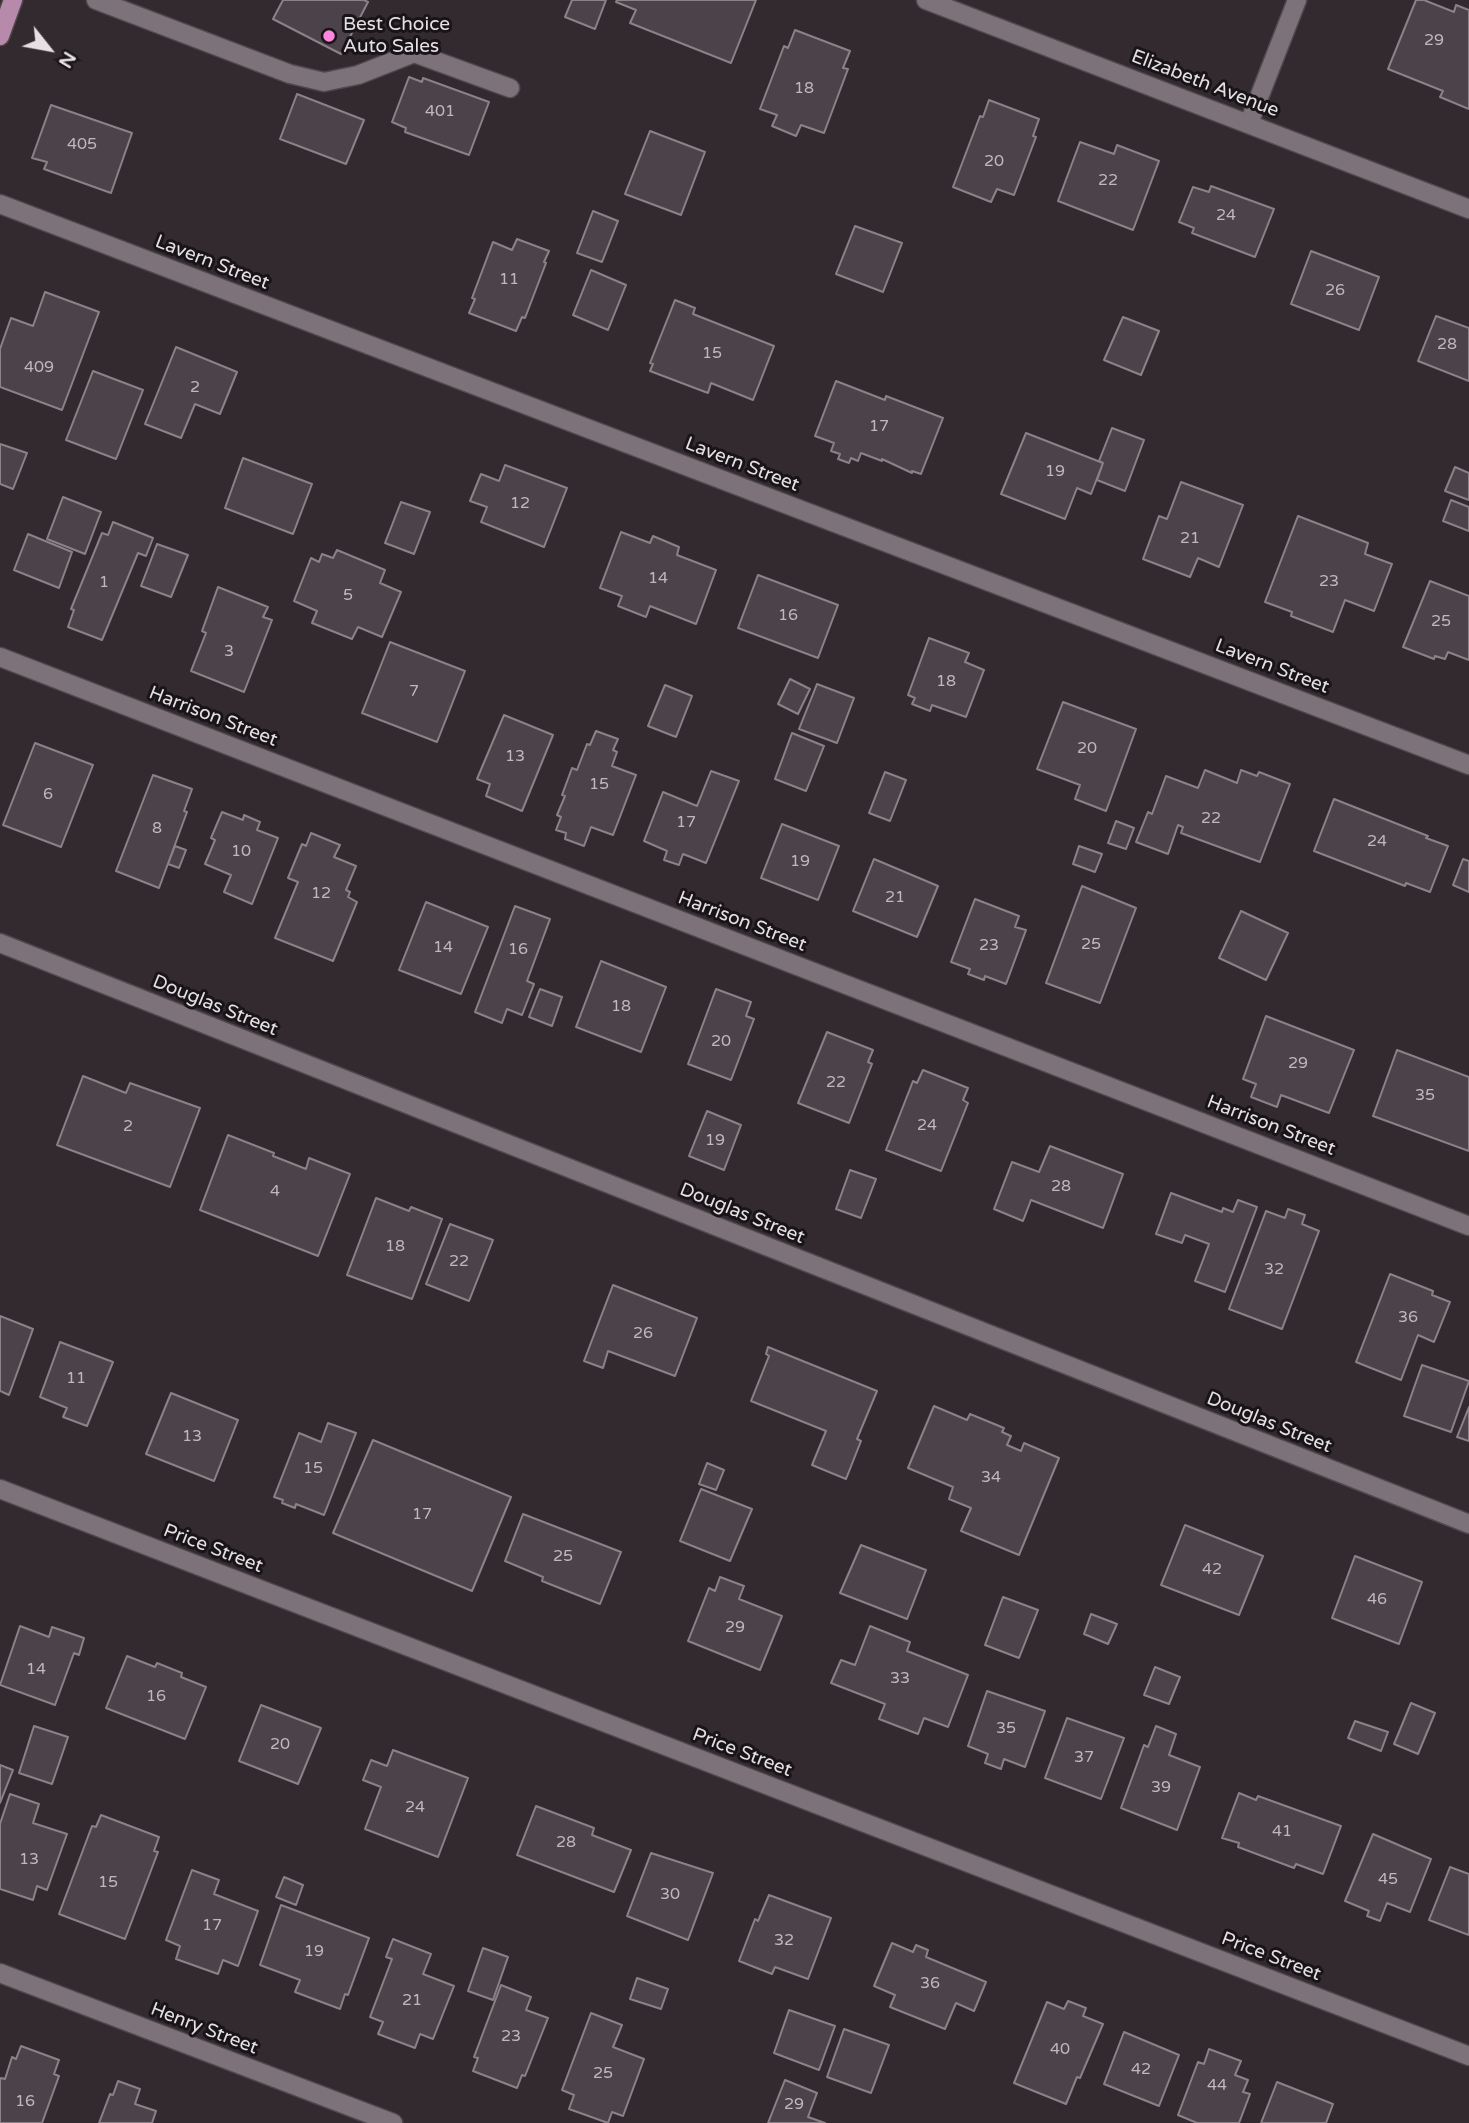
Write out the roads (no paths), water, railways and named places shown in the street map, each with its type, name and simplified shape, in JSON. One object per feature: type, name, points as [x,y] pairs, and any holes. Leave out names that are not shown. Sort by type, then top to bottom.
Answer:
[{"type":"main road","points":[[0,36],[13,0]]},
{"type":"street","points":[[96,0],[195,39],[302,77],[324,82],[358,75],[414,53],[510,88]]},
{"type":"street","name":"Elizabeth Avenue","points":[[926,0],[1469,209]]},
{"type":"street","points":[[1249,123],[1297,0]]},
{"type":"street","name":"Lavern Street","points":[[0,204],[1469,765]]},
{"type":"street","name":"Harrison Street","points":[[0,657],[1469,1226]]},
{"type":"street","name":"Douglas Street","points":[[0,943],[1469,1524]]},
{"type":"street","name":"Price Street","points":[[0,1489],[1469,2056]]},
{"type":"street","name":"Henry Street","points":[[0,1973],[393,2123]]},
{"type":"place","name":"Best Choice Auto Sales","points":[[329,36]]}]
